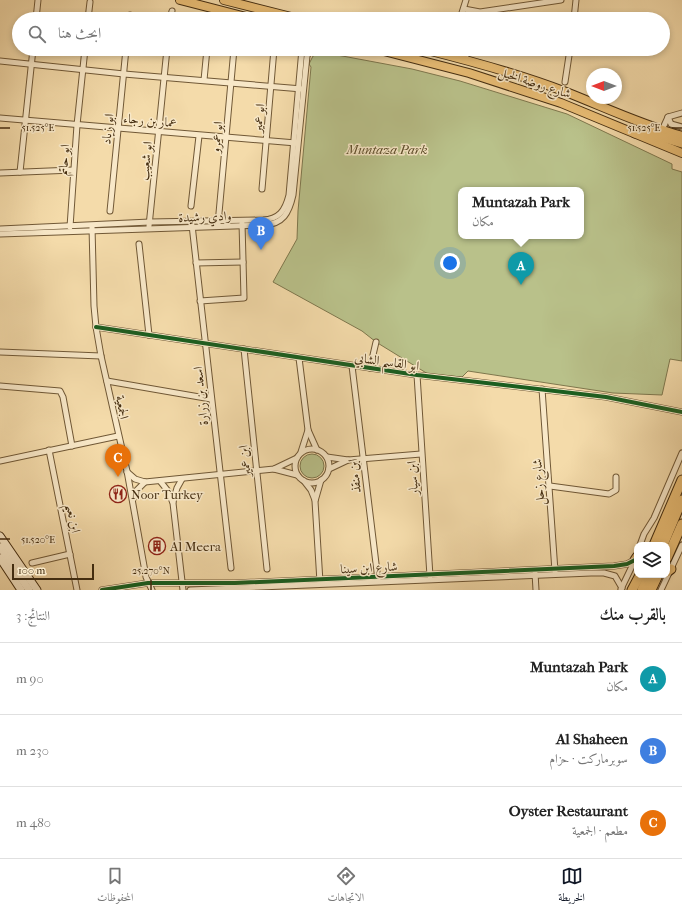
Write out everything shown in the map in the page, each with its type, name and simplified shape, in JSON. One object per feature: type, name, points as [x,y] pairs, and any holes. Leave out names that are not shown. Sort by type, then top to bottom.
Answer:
[{"type":"highway","points":[[635,133],[652,134],[682,143]]},
{"type":"highway","points":[[655,542],[682,480]]},
{"type":"highway","points":[[664,542],[682,500]]},
{"type":"highway","points":[[670,551],[682,524]]},
{"type":"highway","points":[[651,542],[660,531]]},
{"type":"highway","points":[[632,590],[638,578]]},
{"type":"highway","points":[[642,590],[654,578]]},
{"type":"highway","points":[[650,590],[655,578]]},
{"type":"main road","points":[[180,0],[226,12]]},
{"type":"main road","points":[[251,0],[270,11]]},
{"type":"main road","points":[[233,1],[274,12]]},
{"type":"main road","name":"شارع روضة الخيل","points":[[405,56],[518,89],[575,108],[682,153]]},
{"type":"main road","name":"شارع روضة الخيل","points":[[449,56],[564,92],[662,130],[682,136]]},
{"type":"street","points":[[37,12],[38,0]]},
{"type":"street","points":[[463,12],[466,0]]},
{"type":"street","points":[[464,9],[480,12],[561,0]]},
{"type":"street","points":[[575,12],[576,0]]},
{"type":"street","points":[[233,1],[234,12]]},
{"type":"street","points":[[89,12],[90,2]]},
{"type":"street","points":[[20,172],[33,56]]},
{"type":"street","name":"ابو حاتم","points":[[70,231],[73,170],[84,56]]},
{"type":"street","name":"ابو زياد","points":[[110,211],[125,56]]},
{"type":"street","name":"ابو شعيب","points":[[149,229],[166,56]]},
{"type":"street","points":[[204,80],[206,56]]},
{"type":"street","name":"ابو عمرو","points":[[218,224],[234,56]]},
{"type":"street","name":"ابو عمير","points":[[262,189],[274,56]]},
{"type":"street","name":"وادي رشيدة","points":[[0,234],[149,229],[192,225],[242,223],[276,218],[284,210],[289,195],[301,89],[302,56]]},
{"type":"street","name":"وادي رشيدة","points":[[301,89],[307,56]]},
{"type":"street","points":[[465,56],[471,62]]},
{"type":"street","points":[[565,82],[569,56]]},
{"type":"street","points":[[0,62],[301,89]]},
{"type":"street","points":[[662,130],[668,117],[682,113]]},
{"type":"street","points":[[668,117],[671,124],[682,127]]},
{"type":"street","name":"عمار بن رجاء","points":[[0,118],[296,143]]},
{"type":"street","points":[[192,206],[200,136]]},
{"type":"street","points":[[0,173],[73,170]]},
{"type":"street","name":"وادي رشيدة","points":[[0,229],[150,222],[192,225]]},
{"type":"street","points":[[200,301],[243,299],[242,223]]},
{"type":"street","name":"الجمعية","points":[[92,224],[96,327],[118,436],[127,471],[148,584],[152,590]]},
{"type":"street","name":"اسعد بن زرارة","points":[[192,225],[231,568]]},
{"type":"street","points":[[139,244],[149,335]]},
{"type":"street","points":[[196,263],[243,262]]},
{"type":"street","name":"ابو القاسم الشابي","points":[[96,327],[352,366],[606,397],[680,410]]},
{"type":"street","name":"ابو القاسم الشابي","points":[[370,368],[376,342]]},
{"type":"street","name":"ابن عمير","points":[[244,349],[267,569]]},
{"type":"street","points":[[0,352],[101,356]]},
{"type":"street","points":[[299,358],[308,430],[317,450]]},
{"type":"street","name":"ابن منقذ","points":[[352,366],[378,583]]},
{"type":"street","name":"ابن سيار","points":[[417,375],[430,580]]},
{"type":"street","points":[[107,380],[211,399]]},
{"type":"street","points":[[0,386],[60,391],[63,397],[72,446]]},
{"type":"street","name":"شارع زحل","points":[[542,389],[555,572]]},
{"type":"street","points":[[308,430],[301,452],[297,458],[295,468],[297,475],[311,490],[315,501],[320,585]]},
{"type":"street","points":[[0,461],[118,436]]},
{"type":"street","points":[[301,452],[308,449],[317,450],[327,457],[348,460],[421,454]]},
{"type":"street","name":"ابن نعيم","points":[[49,450],[77,590]]},
{"type":"street","points":[[641,542],[644,534],[654,518],[682,453]]},
{"type":"street","points":[[327,457],[329,469]]},
{"type":"street","points":[[127,471],[135,479],[145,482],[160,481],[257,472],[274,469],[297,458]]},
{"type":"street","points":[[315,501],[321,480],[329,469],[348,460]]},
{"type":"street","points":[[274,469],[297,475]]},
{"type":"street","points":[[550,486],[609,494],[616,490],[616,476]]},
{"type":"street","points":[[173,503],[177,488],[182,479]]},
{"type":"street","points":[[303,481],[311,483],[321,480]]},
{"type":"street","points":[[160,481],[168,491],[173,503],[183,590]]},
{"type":"street","points":[[132,501],[137,490],[145,482]]},
{"type":"street","points":[[0,536],[33,589]]},
{"type":"street","points":[[670,568],[680,552],[682,545]]},
{"type":"street","points":[[0,547],[33,589],[41,590]]},
{"type":"street","points":[[32,563],[70,554]]},
{"type":"street","points":[[0,558],[17,587],[21,590]]},
{"type":"street","name":"شارع ابن سينا","points":[[555,572],[622,566],[634,558]]},
{"type":"street","points":[[621,589],[634,561]]},
{"type":"street","points":[[535,572],[536,590]]},
{"type":"street","name":"شارع ابن سينا","points":[[190,590],[256,589],[378,583],[535,572]]},
{"type":"street","name":"شارع ابن سينا","points":[[102,590],[148,584],[183,584],[430,574],[535,572],[611,574],[618,579],[621,589]]},
{"type":"street","points":[[661,590],[666,578]]},
{"type":"street","points":[[256,581],[256,589]]},
{"type":"green space","name":"Muntaza Park","points":[[313,56],[342,56],[412,69],[460,81],[567,114],[672,164],[672,169],[682,172],[682,361],[670,359],[662,395],[613,393],[468,371],[462,377],[428,374],[376,342],[362,331],[273,282],[297,239],[298,211],[311,67],[309,64]]},
{"type":"green space","points":[[312,454],[317,455],[323,461],[323,471],[317,477],[312,478],[307,477],[301,471],[300,466],[301,461],[307,455]]},
{"type":"cycle path","points":[[96,327],[417,375],[606,397],[682,412]]},
{"type":"cycle path","points":[[102,590],[148,583],[235,583],[614,566],[627,564],[634,560]]},
{"type":"place","name":"Al Shaheen","points":[[261,250]]},
{"type":"place","name":"Muntazah Park","points":[[521,285]]},
{"type":"place","name":"Oyster Restaurant","points":[[118,477]]},
{"type":"place","name":"Noor Turkey","points":[[118,494]]},
{"type":"place","name":"Al Meera","points":[[157,546]]}]
